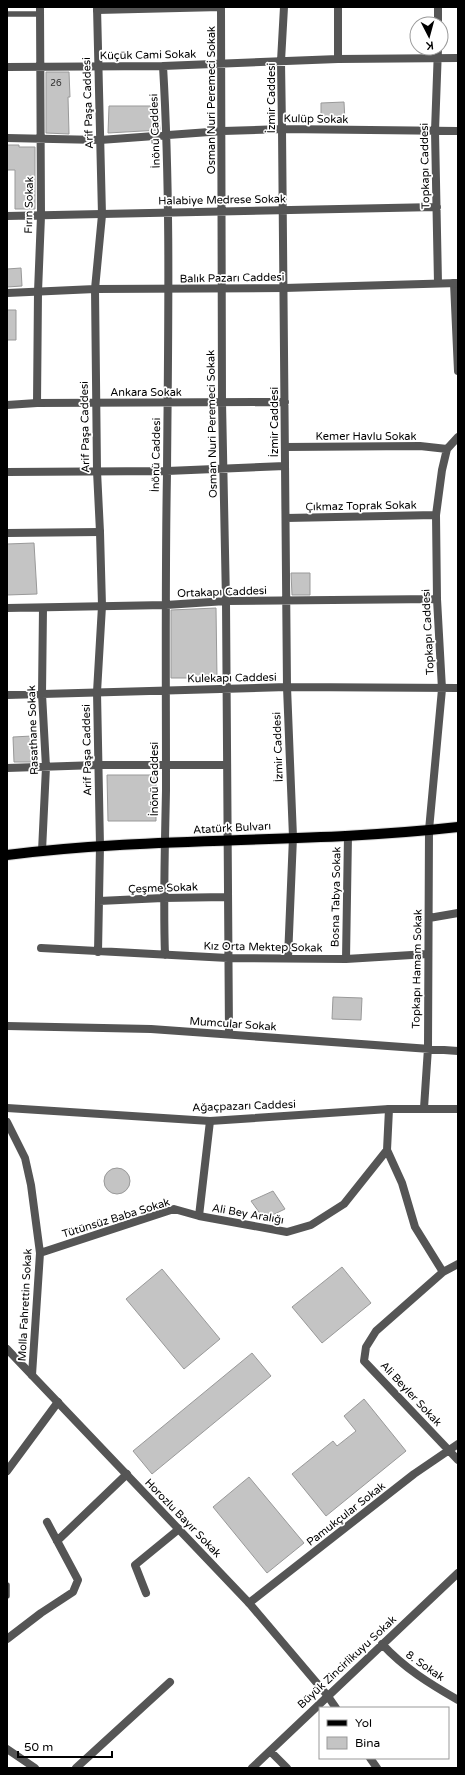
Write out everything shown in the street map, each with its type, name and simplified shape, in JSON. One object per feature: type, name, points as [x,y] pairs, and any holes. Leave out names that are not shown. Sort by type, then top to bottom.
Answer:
[{"type":"main road","name":"Atatürk Bulvarı","points":[[7,856],[42,851],[100,846],[348,835],[458,827]]},
{"type":"street","points":[[97,8],[221,7]]},
{"type":"street","name":"Osman Nuri Peremeci Sokak","points":[[221,7],[223,289],[222,402],[226,601],[229,1034]]},
{"type":"street","name":"İzmir Caddesi","points":[[284,7],[281,61],[286,601],[292,837],[288,958]]},
{"type":"street","points":[[338,7],[338,59]]},
{"type":"street","name":"Arif Paşa Caddesi","points":[[97,8],[102,215],[95,289],[96,471],[100,532],[102,606],[97,692],[100,846],[98,952]]},
{"type":"street","name":"Fırın Sokak","points":[[37,403],[38,292],[41,216],[40,10]]},
{"type":"street","name":"Topkapı Caddesi","points":[[438,283],[435,131],[439,56]]},
{"type":"street","name":"Küçük Cami Sokak","points":[[7,67],[163,66],[338,59],[458,58]]},
{"type":"street","name":"İnönü Caddesi","points":[[163,66],[169,212],[165,690],[166,766],[163,898],[165,955]]},
{"type":"street","name":"Kulüp Sokak","points":[[7,138],[100,140],[222,131],[282,129],[458,131]]},
{"type":"street","name":"Halabiye Medrese Sokak","points":[[7,216],[102,215],[222,210],[437,207]]},
{"type":"street","points":[[456,283],[458,371]]},
{"type":"street","name":"Balık Pazarı Caddesi","points":[[7,293],[95,289],[169,290],[456,283]]},
{"type":"street","name":"Ankara Sokak","points":[[7,405],[37,403],[168,404],[285,402]]},
{"type":"street","name":"Topkapı Caddesi","points":[[429,830],[442,689],[437,598],[436,515],[442,470],[447,449],[458,437]]},
{"type":"street","name":"Kemer Havlu Sokak","points":[[285,447],[420,446],[447,449]]},
{"type":"street","points":[[7,472],[224,469],[285,466]]},
{"type":"street","name":"Çıkmaz Toprak Sokak","points":[[286,518],[436,515]]},
{"type":"street","points":[[7,532],[100,532]]},
{"type":"street","name":"Ortakapı Caddesi","points":[[7,608],[166,605],[226,601],[437,598]]},
{"type":"street","name":"Rasathane Sokak","points":[[42,851],[46,766],[42,694],[43,608]]},
{"type":"street","name":"Kulekapı Caddesi","points":[[7,695],[287,687],[458,688]]},
{"type":"street","points":[[7,768],[98,765],[226,765]]},
{"type":"street","name":"Topkapı Hamam Sokak","points":[[424,1108],[428,1048],[429,830]]},
{"type":"street","name":"Bosna Tabya Sokak","points":[[346,959],[348,835]]},
{"type":"street","name":"Çeşme Sokak","points":[[99,901],[227,897]]},
{"type":"street","points":[[429,918],[458,913]]},
{"type":"street","name":"Kız Orta Mektep Sokak","points":[[41,948],[228,958],[346,959],[428,954]]},
{"type":"street","name":"Mumcular Sokak","points":[[7,1026],[151,1029],[458,1050]]},
{"type":"street","name":"Ağaçpazarı Caddesi","points":[[7,1108],[210,1121],[389,1109],[458,1109]]},
{"type":"street","points":[[389,1109],[387,1150],[402,1183],[415,1227],[443,1272],[458,1264]]},
{"type":"street","points":[[199,1216],[210,1121]]},
{"type":"street","name":"Molla Fahrettin Sokak","points":[[7,1122],[24,1158],[30,1178],[40,1253],[32,1375]]},
{"type":"street","name":"Ali Bey Aralığı","points":[[199,1216],[287,1232],[311,1225],[344,1204],[387,1150]]},
{"type":"street","name":"Tütünsüz Baba Sokak","points":[[40,1253],[174,1209],[199,1216]]},
{"type":"street","name":"Ali Beyler Sokak","points":[[443,1272],[376,1331],[366,1347],[364,1361],[458,1460]]},
{"type":"street","name":"Horozlu Bayır Sokak","points":[[7,1349],[249,1603],[328,1695],[335,1707]]},
{"type":"street","points":[[7,1471],[58,1402]]},
{"type":"street","name":"Pamukçular Sokak","points":[[249,1603],[414,1474],[458,1444]]},
{"type":"street","points":[[57,1541],[127,1474]]},
{"type":"street","points":[[7,1639],[41,1613],[73,1592],[78,1580],[47,1522]]},
{"type":"street","points":[[146,1593],[135,1565],[179,1530]]},
{"type":"street","name":"Büyük Zincirlikuyu Sokak","points":[[252,1768],[458,1573]]},
{"type":"street","name":"8. Sokak","points":[[382,1644],[394,1658],[458,1700]]},
{"type":"street","points":[[76,1768],[170,1682]]},
{"type":"street","points":[[7,1749],[35,1768]]},
{"type":"street","points":[[270,1751],[287,1768]]},
{"type":"street","points":[[371,1759],[377,1768]]},
{"type":"street","points":[[18,1768],[25,1761]]},
{"type":"lane","points":[[7,14],[40,10]]},
{"type":"lane","points":[[7,1584],[7,1596]]},
{"type":"building","points":[[46,72],[69,72],[69,134],[46,133]]},
{"type":"building","points":[[344,102],[345,122],[321,123],[321,103]]},
{"type":"building","points":[[109,106],[158,106],[160,130],[108,133]]},
{"type":"building","points":[[7,145],[35,147],[35,209],[15,209],[15,170],[7,170]]},
{"type":"building","points":[[21,268],[22,286],[7,287],[7,269]]},
{"type":"building","points":[[7,310],[16,310],[16,340],[7,340]]},
{"type":"building","points":[[34,543],[37,594],[7,595],[7,544]]},
{"type":"building","points":[[291,573],[310,573],[310,595],[292,595]]},
{"type":"building","points":[[216,608],[217,678],[171,678],[171,610]]},
{"type":"building","points":[[32,736],[34,762],[14,762],[13,737]]},
{"type":"building","points":[[107,775],[156,775],[156,821],[108,821]]},
{"type":"building","points":[[333,997],[362,998],[361,1020],[332,1019]]},
{"type":"building","points":[[117,1168],[126,1172],[130,1181],[126,1190],[117,1194],[108,1190],[104,1181],[108,1172]]},
{"type":"building","points":[[273,1191],[285,1209],[264,1219],[251,1201]]},
{"type":"building","points":[[342,1267],[371,1303],[322,1343],[292,1307]]},
{"type":"building","points":[[162,1269],[220,1339],[184,1369],[126,1299]]},
{"type":"building","points":[[252,1353],[271,1376],[152,1474],[133,1451]]},
{"type":"building","points":[[364,1399],[406,1451],[326,1516],[292,1474],[333,1441],[337,1446],[356,1431],[344,1416]]},
{"type":"building","points":[[249,1477],[304,1543],[267,1573],[213,1507]]}]
